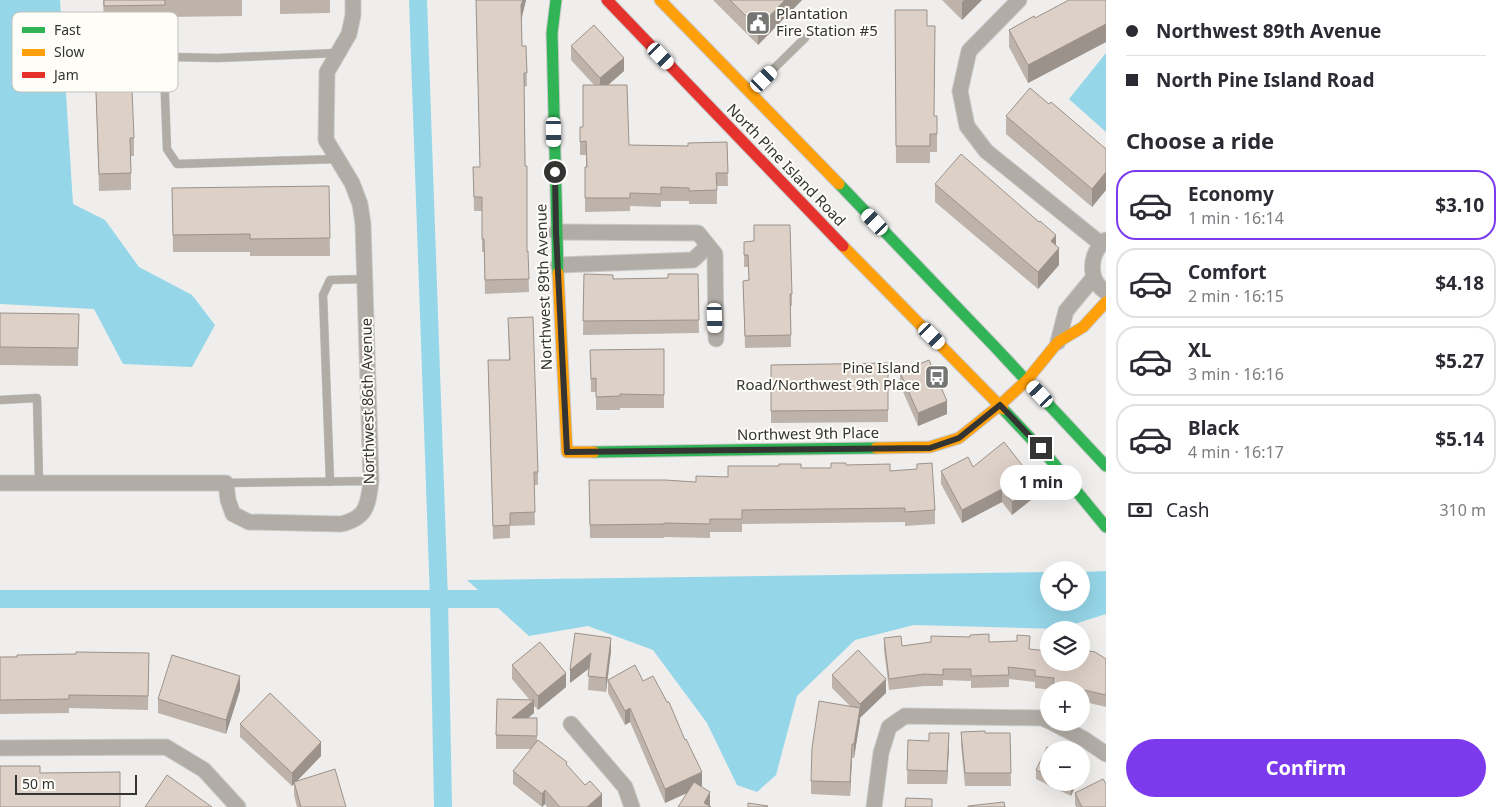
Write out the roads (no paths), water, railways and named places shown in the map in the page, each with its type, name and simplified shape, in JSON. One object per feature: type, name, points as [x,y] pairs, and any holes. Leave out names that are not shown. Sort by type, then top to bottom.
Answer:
[{"type":"main road","name":"Northwest 89th Avenue","points":[[556,0],[552,33],[556,232],[567,452]]},
{"type":"main road","name":"North Pine Island Road","points":[[606,0],[1041,448],[1106,527]]},
{"type":"main road","name":"North Pine Island Road","points":[[660,0],[1027,380],[1106,466]]},
{"type":"main road","name":"Northwest 9th Place","points":[[567,452],[930,448],[959,438],[1000,405],[1027,380],[1058,342],[1083,327],[1106,302]]},
{"type":"street","name":"Northwest 86th Avenue","points":[[226,483],[228,500],[233,514],[249,522],[341,524],[352,522],[363,513],[369,501],[371,481],[363,224],[360,204],[352,183],[326,140],[327,72],[348,34],[354,15],[353,0]]},
{"type":"street","points":[[1019,0],[970,51],[960,91],[967,126],[986,151],[1104,242],[1095,252],[1092,262],[1096,282],[1106,292]]},
{"type":"street","points":[[556,232],[698,233],[715,254],[716,339]]},
{"type":"street","points":[[558,265],[693,260],[708,246]]},
{"type":"street","points":[[1058,342],[1066,311],[1094,277]]},
{"type":"street","points":[[0,483],[226,483]]},
{"type":"street","points":[[874,807],[881,753],[889,727],[905,716],[1040,718]]},
{"type":"street","points":[[571,724],[625,787],[632,807]]},
{"type":"street","points":[[1068,731],[1106,754]]},
{"type":"street","points":[[0,748],[166,747],[204,770],[238,807]]},
{"type":"lane","points":[[750,93],[805,38]]},
{"type":"lane","points":[[178,57],[217,58],[337,53]]},
{"type":"lane","points":[[165,92],[167,149],[177,164],[338,159]]},
{"type":"lane","points":[[330,482],[323,295],[330,280],[364,279]]},
{"type":"lane","points":[[0,400],[38,398],[39,483]]},
{"type":"lane","points":[[226,483],[371,481]]},
{"type":"water","points":[[0,0],[60,0],[61,12],[12,12],[12,92],[66,92],[73,204],[105,220],[139,267],[192,295],[215,325],[192,367],[123,364],[94,309],[0,304]]},
{"type":"water","points":[[1106,53],[1106,132],[1069,99]]},
{"type":"water","points":[[1106,571],[1106,614],[1084,621],[1040,621],[1040,628],[914,625],[855,640],[797,696],[776,775],[757,792],[737,785],[707,723],[653,650],[588,626],[529,636],[467,580],[1040,572],[1040,611],[1090,611],[1090,572]]},
{"type":"waterway","points":[[418,0],[439,600],[443,807]]},
{"type":"waterway","points":[[0,599],[511,599]]},
{"type":"place","name":"Plantation Fire Station #5","points":[[758,23]]},
{"type":"place","name":"Pine Island Road/Northwest 9th Place","points":[[937,377]]}]
